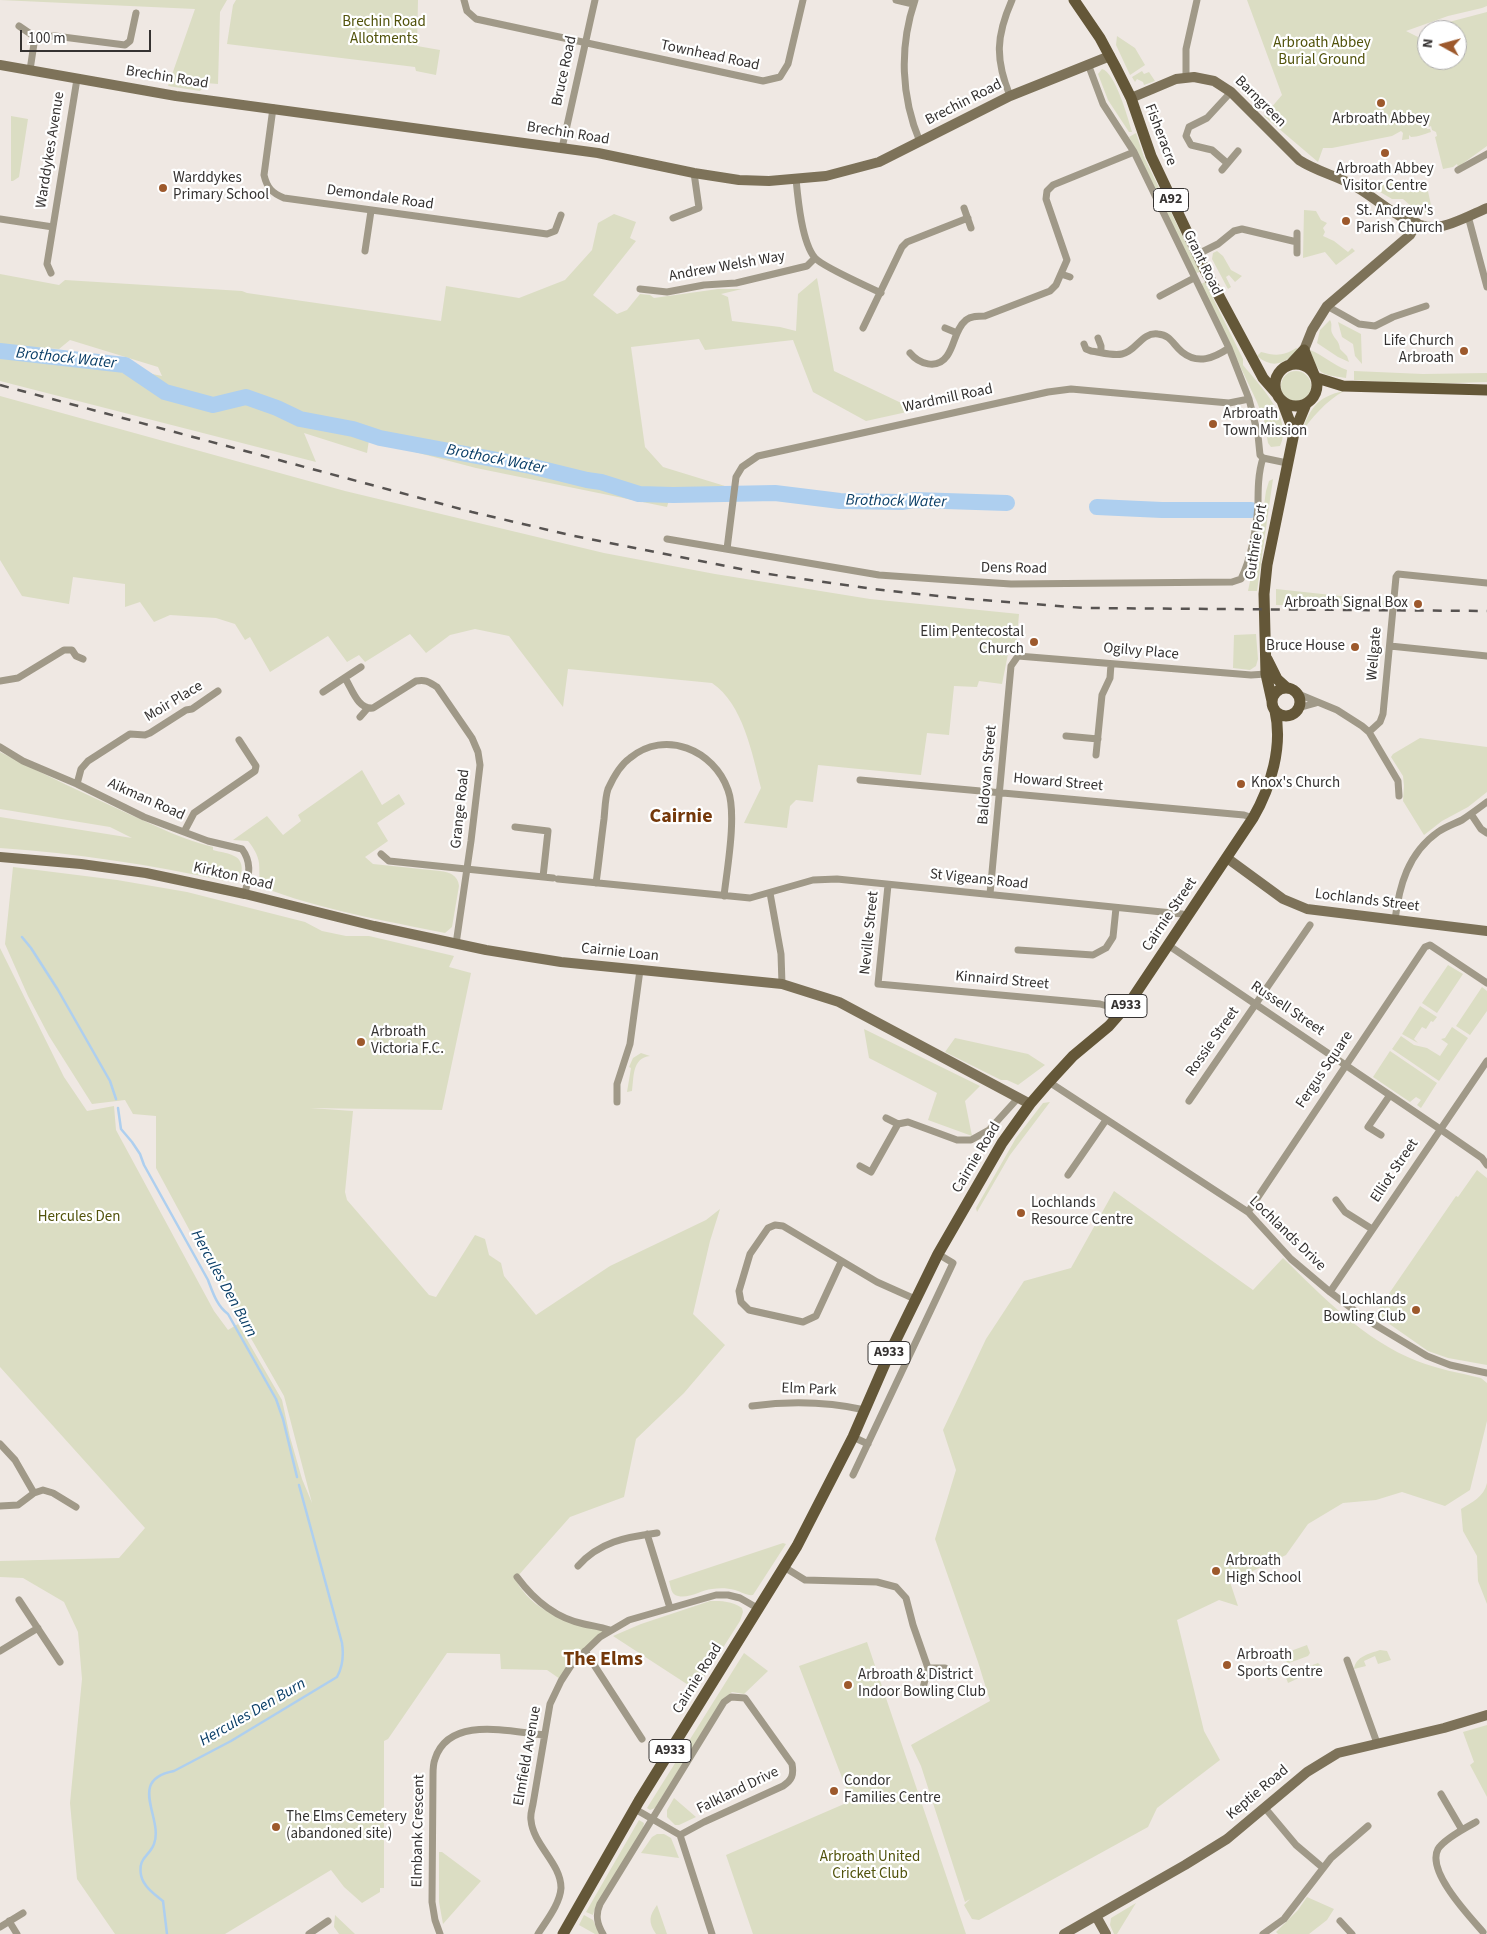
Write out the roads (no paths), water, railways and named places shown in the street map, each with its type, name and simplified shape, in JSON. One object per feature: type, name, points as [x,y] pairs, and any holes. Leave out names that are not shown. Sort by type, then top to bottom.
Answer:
[{"type":"main road","name":"Fisheracre","points":[[1074,0],[1093,26],[1131,98],[1151,156],[1243,342],[1263,378],[1279,397]]},
{"type":"main road","points":[[1294,433],[1279,397],[1276,380],[1304,350],[1315,375],[1316,393]]},
{"type":"main road","points":[[1256,364],[1271,368],[1304,365],[1315,375],[1343,386]]},
{"type":"main road","points":[[1279,397],[1291,406],[1306,404],[1316,393],[1343,386],[1487,390]]},
{"type":"main road","name":"Guthrie Port","points":[[1274,706],[1266,674],[1264,594],[1273,531],[1287,463],[1294,433],[1306,404]]},
{"type":"main road","name":"Guthrie Port","points":[[1266,658],[1278,679],[1292,691]]},
{"type":"main road","points":[[1292,691],[1279,690],[1274,706],[1282,715],[1295,711]]},
{"type":"main road","name":"A933","points":[[1292,691],[1299,700],[1295,711]]},
{"type":"main road","name":"Cairnie Street","points":[[1274,706],[1278,740]]},
{"type":"main road","name":"Cairnie Street","points":[[1049,1082],[1073,1056],[1119,1015],[1253,818],[1262,803],[1268,785],[1278,740],[1295,711]]},
{"type":"main road","name":"Cairnie Road","points":[[562,1934],[635,1809],[759,1609],[819,1506],[853,1437],[915,1299],[938,1254],[1002,1142],[1049,1082]]},
{"type":"street","name":"Townhead Road","points":[[464,0],[467,11],[476,19],[763,81],[780,77],[788,64],[802,0]]},
{"type":"street","name":"Bruce Road","points":[[562,148],[595,0]]},
{"type":"street","points":[[896,0],[914,2],[907,27],[903,68],[911,117],[920,142]]},
{"type":"street","points":[[1010,96],[1001,73],[998,50],[1000,29],[1012,0]]},
{"type":"street","points":[[1186,78],[1186,49],[1197,0]]},
{"type":"street","points":[[19,26],[36,37],[55,36],[125,45],[130,41],[136,13]]},
{"type":"street","points":[[30,70],[36,37]]},
{"type":"street","name":"Brechin Road","points":[[0,65],[176,96],[598,153],[694,173],[739,180],[796,179],[826,176],[867,166],[920,142],[1010,96],[1110,56]]},
{"type":"street","name":"Grant Road","points":[[1088,64],[1103,104],[1134,152],[1229,348],[1249,399],[1258,435],[1258,450],[1263,458]]},
{"type":"street","name":"Warddykes Avenue","points":[[51,273],[47,264],[77,78]]},
{"type":"street","name":"Barngreen","points":[[1131,98],[1176,79],[1204,78],[1214,81],[1231,92],[1282,145],[1310,168],[1353,185],[1392,211],[1417,224]]},
{"type":"street","points":[[1227,163],[1212,150],[1191,146],[1186,136],[1189,127],[1207,118],[1231,92]]},
{"type":"street","name":"Demondale Road","points":[[273,108],[264,175],[266,184],[272,193],[284,198],[547,234],[555,231],[561,215]]},
{"type":"street","points":[[1222,170],[1238,151]]},
{"type":"street","points":[[910,353],[922,363],[930,365],[939,362],[946,357],[957,333],[967,319],[975,316],[985,316],[1050,291],[1056,285],[1067,260],[1046,199],[1047,191],[1053,184],[1134,152]]},
{"type":"street","points":[[1458,170],[1487,154]]},
{"type":"street","points":[[673,218],[699,208],[694,173]]},
{"type":"street","points":[[796,179],[805,238],[815,258],[881,292]]},
{"type":"street","points":[[964,208],[972,228]]},
{"type":"street","points":[[1304,350],[1312,330],[1327,306],[1410,234],[1417,224],[1437,227],[1487,208]]},
{"type":"street","points":[[365,251],[371,211]]},
{"type":"street","points":[[1468,216],[1487,287]]},
{"type":"street","name":"Warddykes Avenue","points":[[0,218],[53,227]]},
{"type":"street","points":[[863,328],[902,247],[907,242],[968,218]]},
{"type":"street","points":[[1198,254],[1222,241],[1234,231],[1242,229],[1297,242]]},
{"type":"street","points":[[1297,234],[1297,253]]},
{"type":"street","name":"Andrew Welsh Way","points":[[640,289],[667,292],[704,285],[736,283],[807,266],[815,258]]},
{"type":"street","points":[[1061,274],[1070,277]]},
{"type":"street","points":[[1160,296],[1194,278]]},
{"type":"street","points":[[1327,306],[1359,324],[1375,326],[1393,316],[1426,306]]},
{"type":"street","points":[[945,328],[957,333]]},
{"type":"street","points":[[1084,344],[1086,349],[1122,354],[1130,350],[1149,334],[1159,334],[1169,337],[1182,352],[1201,360],[1229,348]]},
{"type":"street","points":[[1098,338],[1101,352]]},
{"type":"street","name":"Wardmill Road","points":[[727,549],[735,482],[742,467],[758,456],[1048,392],[1070,389],[1229,403],[1249,399]]},
{"type":"street","points":[[1263,458],[1287,463]]},
{"type":"street","name":"Dens Road","points":[[667,539],[879,575],[1011,584],[1232,582],[1241,579],[1250,558],[1257,516],[1260,471],[1263,458]]},
{"type":"street","name":"Wellgate","points":[[1369,732],[1380,722],[1384,714],[1396,577],[1398,574],[1487,583]]},
{"type":"street","points":[[1390,646],[1487,656]]},
{"type":"street","points":[[0,681],[18,678],[49,657],[64,650],[72,650],[76,656],[82,659]]},
{"type":"street","name":"Ogilvy Place","points":[[1014,659],[1018,656],[1251,675],[1266,674]]},
{"type":"street","name":"Baldovan Street","points":[[990,894],[1001,792],[1011,666],[1014,659]]},
{"type":"street","points":[[1096,755],[1102,695],[1110,678],[1111,664]]},
{"type":"street","points":[[323,692],[360,667]]},
{"type":"street","points":[[345,678],[362,706],[368,709],[360,717]]},
{"type":"street","name":"Grange Road","points":[[368,709],[373,708],[416,681],[423,680],[437,687],[472,738],[478,752],[480,765],[468,869],[456,944]]},
{"type":"street","name":"Moir Place","points":[[77,784],[81,770],[88,760],[130,734],[145,735],[150,733],[186,710],[192,709],[218,691]]},
{"type":"street","points":[[1292,691],[1308,697],[1316,703],[1337,710],[1369,732],[1398,781],[1399,796]]},
{"type":"street","points":[[1295,711],[1316,703]]},
{"type":"street","points":[[1066,736],[1098,739]]},
{"type":"street","points":[[184,832],[194,812],[255,771],[256,766],[239,740]]},
{"type":"street","points":[[596,884],[607,792],[615,775],[629,758],[645,749],[661,745],[675,745],[695,751],[712,762],[721,773],[729,792],[732,811],[724,896]]},
{"type":"street","name":"Aikman Road","points":[[0,747],[23,761],[77,784],[144,817],[208,841],[242,850],[248,858],[250,872],[245,894]]},
{"type":"street","name":"Howard Street","points":[[860,780],[1244,814],[1253,818]]},
{"type":"street","points":[[1395,920],[1400,886],[1415,854],[1439,831],[1471,814],[1487,802]]},
{"type":"street","points":[[1471,814],[1481,829],[1487,833]]},
{"type":"street","points":[[515,827],[548,831],[543,877]]},
{"type":"street","points":[[382,854],[389,861],[596,884],[750,898],[770,893],[781,954],[782,984]]},
{"type":"street","name":"Kirkton Road","points":[[0,857],[81,864],[146,873],[245,894],[456,944]]},
{"type":"street","name":"Lochlands Street","points":[[1226,858],[1283,898],[1301,907],[1487,931]]},
{"type":"street","name":"St Vigeans Road","points":[[770,893],[813,880],[837,880],[990,894],[1187,916]]},
{"type":"street","name":"Neville Street","points":[[878,984],[888,885]]},
{"type":"street","points":[[1018,950],[1093,954],[1106,948],[1112,937],[1116,908]]},
{"type":"street","name":"Rossie Street","points":[[1189,1101],[1310,925]]},
{"type":"street","name":"Cairnie Loan","points":[[456,944],[561,962],[782,984],[839,1002],[1030,1104]]},
{"type":"street","name":"Russell Street","points":[[1168,945],[1440,1129]]},
{"type":"street","name":"Fergus Square","points":[[1248,1212],[1427,945],[1487,983]]},
{"type":"street","points":[[617,1102],[615,1093],[630,1044],[640,970]]},
{"type":"street","name":"Kinnaird Street","points":[[878,984],[1100,1004],[1107,1006],[1119,1015]]},
{"type":"street","name":"Elliot Street","points":[[1330,1292],[1487,1061]]},
{"type":"street","name":"Lochlands Drive","points":[[1049,1082],[1248,1212],[1291,1259],[1367,1320],[1427,1356],[1450,1365],[1487,1373]]},
{"type":"street","points":[[1381,1135],[1368,1127],[1390,1095]]},
{"type":"street","points":[[886,1118],[898,1124],[908,1122],[957,1140],[971,1140],[989,1130],[1019,1097]]},
{"type":"street","points":[[1068,1175],[1106,1120]]},
{"type":"street","points":[[860,1166],[871,1172],[898,1124]]},
{"type":"street","points":[[1440,1129],[1482,1158],[1487,1165]]},
{"type":"street","points":[[1336,1200],[1345,1212],[1372,1229]]},
{"type":"street","points":[[841,1262],[816,1316],[810,1320],[803,1322],[749,1310],[741,1302],[739,1291],[750,1254],[768,1228],[775,1224],[783,1226],[877,1282],[915,1299]]},
{"type":"street","points":[[853,1475],[953,1263],[938,1254]]},
{"type":"street","name":"Elm Park","points":[[752,1406],[775,1403],[832,1405],[865,1410]]},
{"type":"street","points":[[853,1437],[868,1444]]},
{"type":"street","points":[[0,1444],[15,1460],[34,1494]]},
{"type":"street","points":[[0,1506],[18,1505],[34,1494],[48,1491],[76,1507]]},
{"type":"street","points":[[578,1566],[598,1548],[636,1536],[657,1533]]},
{"type":"street","points":[[647,1534],[670,1608]]},
{"type":"street","points":[[784,1567],[805,1580],[877,1582],[896,1587],[906,1598],[928,1668],[923,1688]]},
{"type":"street","points":[[517,1578],[543,1606],[565,1618],[610,1630]]},
{"type":"street","name":"Elmfield Avenue","points":[[538,1934],[556,1903],[561,1888],[558,1874],[534,1834],[531,1820],[550,1704],[572,1664],[610,1630],[629,1620],[704,1597],[728,1595],[740,1598],[759,1609]]},
{"type":"street","points":[[19,1600],[60,1662]]},
{"type":"street","points":[[0,1651],[38,1628]]},
{"type":"street","points":[[585,1651],[642,1739]]},
{"type":"street","points":[[1347,1660],[1377,1743]]},
{"type":"street","points":[[928,1668],[945,1668]]},
{"type":"street","name":"Falkland Drive","points":[[653,1820],[724,1702],[731,1697],[745,1698],[792,1764],[794,1772],[790,1781],[680,1835]]},
{"type":"street","name":"Keptie Road","points":[[1064,1934],[1185,1866],[1227,1839],[1307,1772],[1338,1753],[1444,1728],[1487,1715]]},
{"type":"street","name":"Elmbank Crescent","points":[[440,1934],[432,1902],[433,1775],[435,1760],[441,1747],[452,1737],[470,1729],[544,1735]]},
{"type":"street","points":[[1441,1794],[1462,1830]]},
{"type":"street","points":[[1265,1808],[1296,1845],[1322,1867]]},
{"type":"street","points":[[635,1809],[680,1835],[712,1934]]},
{"type":"street","points":[[603,1934],[597,1920],[597,1912],[653,1820]]},
{"type":"street","points":[[1476,1822],[1441,1845],[1437,1850],[1435,1859],[1448,1889],[1483,1932]]},
{"type":"street","points":[[1263,1934],[1288,1914],[1322,1867],[1368,1826]]},
{"type":"street","points":[[0,1927],[23,1913]]},
{"type":"street","points":[[1096,1916],[1106,1934]]},
{"type":"street","points":[[309,1934],[328,1921]]},
{"type":"street","points":[[1340,1921],[1352,1934]]},
{"type":"street","points":[[9,1922],[17,1934]]},
{"type":"waterway","name":"Brothock Water","points":[[0,351],[125,365],[165,392],[213,405],[246,397],[277,408],[300,419],[353,429],[380,438],[530,466],[601,482],[639,494],[775,493],[840,501],[903,502],[914,500],[1007,503]]},
{"type":"waterway","name":"Brothock Water","points":[[1097,507],[1162,510],[1251,510]]},
{"type":"waterway","name":"Hercules Den Burn","points":[[22,937],[58,990],[110,1081],[116,1099]]},
{"type":"waterway","name":"Hercules Den Burn","points":[[118,1108],[121,1129],[140,1154],[144,1165],[208,1280],[216,1299],[228,1314],[276,1399],[283,1419],[297,1477]]},
{"type":"waterway","name":"Hercules Den Burn","points":[[167,1934],[163,1901],[146,1886],[140,1869],[142,1861],[154,1844],[156,1834],[149,1791],[152,1783],[160,1776],[174,1771],[231,1741],[337,1677],[341,1669],[343,1657],[342,1643],[299,1485]]},
{"type":"railway","points":[[0,385],[472,512],[574,536],[761,573],[873,589],[956,598],[1084,608],[1487,611]]},
{"type":"place","name":"Arbroath Abbey","points":[[1381,103]]},
{"type":"place","name":"Arbroath Abbey Visitor Centre","points":[[1385,153]]},
{"type":"place","name":"Warddykes Primary School","points":[[163,188]]},
{"type":"place","name":"St. Andrew's Parish Church","points":[[1346,221]]},
{"type":"place","name":"Life Church Arbroath","points":[[1464,351]]},
{"type":"place","name":"Arbroath Town Mission","points":[[1213,424]]},
{"type":"place","name":"Arbroath Signal Box","points":[[1418,604]]},
{"type":"place","name":"Elim Pentecostal Church","points":[[1034,642]]},
{"type":"place","name":"Bruce House","points":[[1355,647]]},
{"type":"place","name":"Knox's Church","points":[[1241,784]]},
{"type":"place","name":"Arbroath Victoria F.C.","points":[[361,1042]]},
{"type":"place","name":"Lochlands Resource Centre","points":[[1021,1213]]},
{"type":"place","name":"Lochlands Bowling Club","points":[[1416,1310]]},
{"type":"place","name":"Arbroath High School","points":[[1216,1571]]},
{"type":"place","name":"Arbroath Sports Centre","points":[[1227,1665]]},
{"type":"place","name":"Arbroath & District Indoor Bowling Club","points":[[848,1685]]},
{"type":"place","name":"Condor Families Centre","points":[[834,1791]]},
{"type":"place","name":"The Elms Cemetery (abandoned site)","points":[[276,1827]]},
{"type":"district","name":"Cairnie","points":[[681,818]]},
{"type":"district","name":"The Elms","points":[[603,1661]]},
{"type":"park label","name":"Brechin Road Allotments","points":[[384,32]]},
{"type":"park label","name":"Arbroath Abbey Burial Ground","points":[[1322,52]]},
{"type":"park label","name":"Hercules Den","points":[[79,1218]]},
{"type":"park label","name":"Arbroath United Cricket Club","points":[[870,1866]]}]
